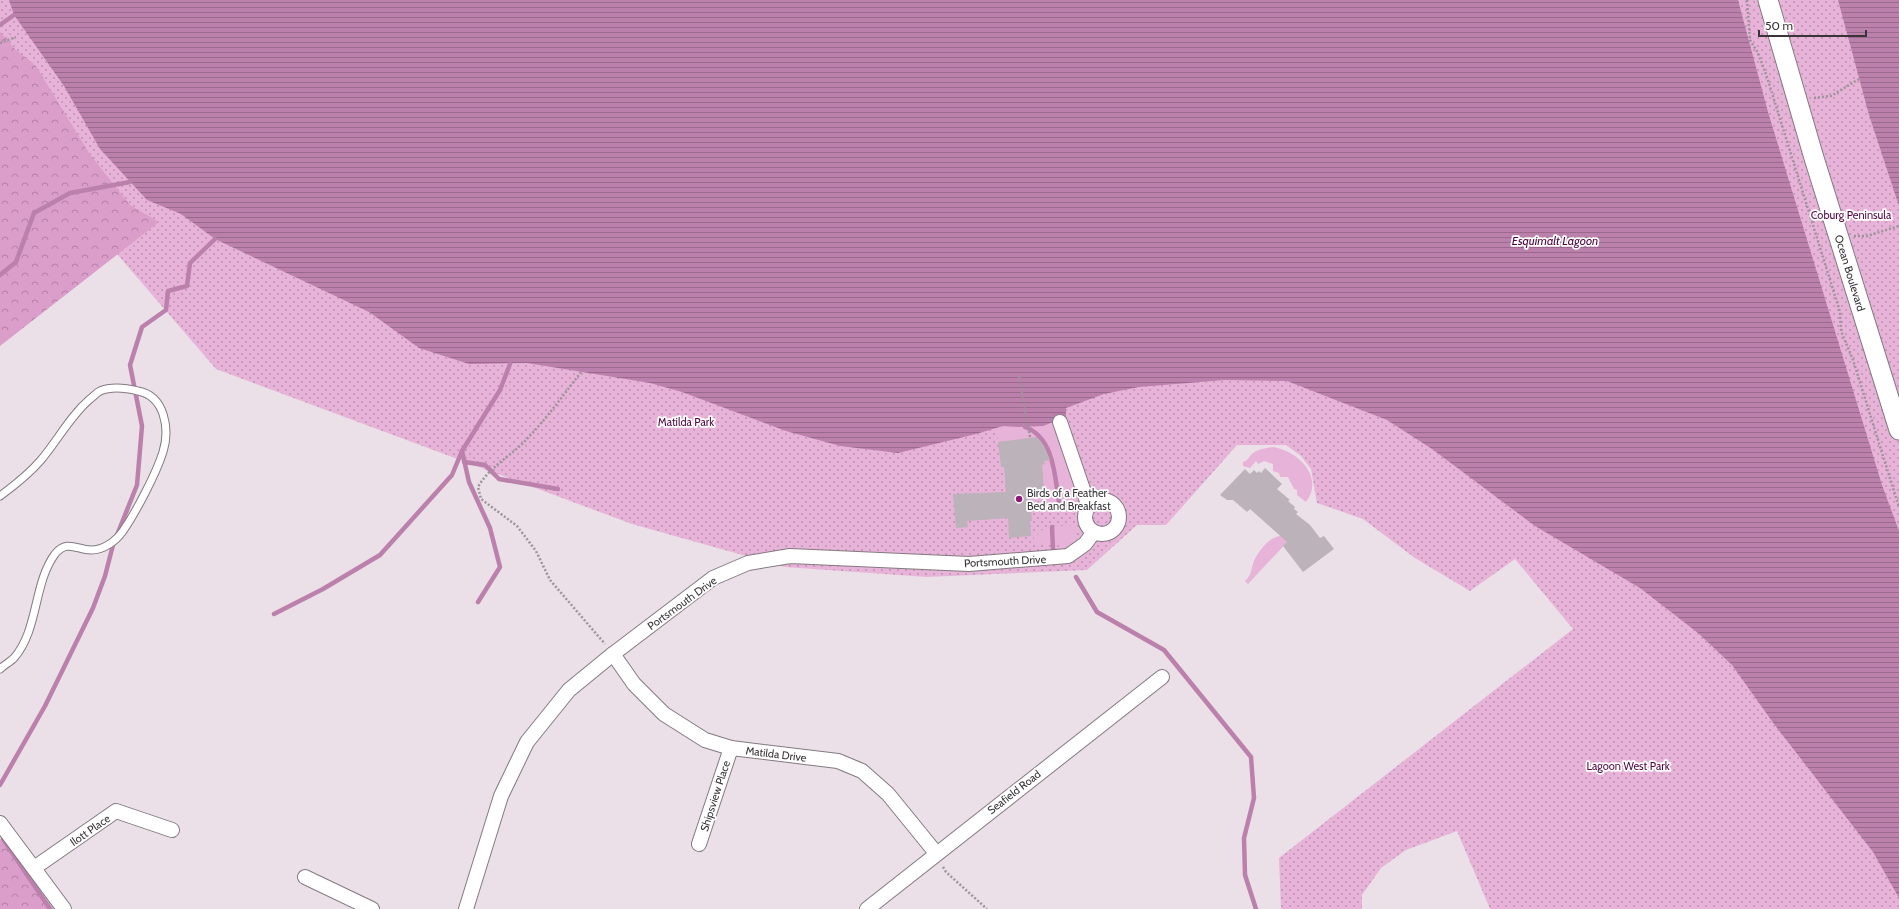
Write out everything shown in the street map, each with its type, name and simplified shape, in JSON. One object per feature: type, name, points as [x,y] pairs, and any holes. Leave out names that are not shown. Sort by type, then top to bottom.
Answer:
[{"type":"street","name":"Ocean Boulevard","points":[[1768,0],[1798,104],[1899,430]]},
{"type":"street","points":[[1060,422],[1089,507]]},
{"type":"street","points":[[1104,500],[1112,504],[1118,516],[1117,524],[1111,531],[1103,534],[1094,532],[1086,521],[1086,513],[1089,507],[1096,502],[1104,500]]},
{"type":"street","name":"Portsmouth Drive","points":[[466,909],[501,796],[528,742],[569,690],[613,654],[712,578],[748,563],[790,556],[969,564],[1036,560],[1068,556],[1084,544],[1094,532]]},
{"type":"street","name":"Matilda Drive","points":[[613,654],[634,684],[664,714],[705,740],[731,748],[838,761],[862,772],[888,794],[936,853]]},
{"type":"street","name":"Seafield Road","points":[[867,909],[936,853],[1162,677]]},
{"type":"street","name":"Shipsview Place","points":[[699,844],[731,748]]},
{"type":"street","name":"Ilott Place","points":[[34,868],[116,811],[172,830]]},
{"type":"street","points":[[0,823],[64,909]]},
{"type":"street","points":[[305,877],[372,909]]},
{"type":"lane","points":[[0,496],[20,482],[41,460],[79,409],[99,391],[120,387],[148,393],[158,403],[166,423],[163,452],[144,493],[123,532],[110,544],[101,549],[89,550],[76,546],[64,546],[56,553],[46,571],[26,639],[14,658],[0,669]]},
{"type":"path","points":[[1748,0],[1750,40],[1758,54],[1767,77],[1840,312],[1841,331],[1855,367],[1899,506]]},
{"type":"path","points":[[0,43],[16,37]]},
{"type":"path","points":[[1798,104],[1811,99],[1831,96],[1859,79]]},
{"type":"path","points":[[1840,240],[1854,236],[1867,236],[1899,226]]},
{"type":"path","points":[[581,372],[544,421],[521,445],[485,475],[478,487],[482,499],[517,526],[536,551],[550,580],[613,654]]},
{"type":"path","points":[[1019,376],[1030,437]]},
{"type":"path","points":[[936,853],[946,872],[987,909]]},
{"type":"green space","name":"Esquimalt Lagoon","points":[[0,0],[1899,0],[1899,909],[1490,909],[1457,831],[1406,850],[1381,868],[1362,895],[1362,909],[1281,909],[1279,858],[1573,629],[1515,559],[1470,591],[1415,558],[1363,519],[1317,503],[1311,469],[1301,456],[1286,445],[1237,445],[1166,525],[1137,525],[1087,570],[927,577],[785,567],[632,524],[216,369],[0,118]]},
{"type":"green space","points":[[0,32],[15,49],[36,66],[89,153],[130,205],[159,222],[0,346]]},
{"type":"green space","points":[[1053,422],[1073,475],[1076,508],[1050,512],[1046,510],[1042,465],[1045,464],[1044,461],[1049,460],[1044,446],[1037,437],[998,442],[996,428],[1004,426],[1031,427]]},
{"type":"green space","points":[[1273,447],[1282,449],[1291,454],[1306,467],[1312,483],[1311,493],[1306,502],[1297,495],[1297,490],[1294,489],[1288,477],[1280,477],[1279,473],[1273,471],[1273,464],[1264,461],[1258,464],[1256,461],[1250,468],[1243,466],[1243,462],[1255,452]]},
{"type":"green space","points":[[1076,525],[1075,539],[1068,546],[1063,548],[1055,543],[1034,544],[1034,536],[1047,527]]},
{"type":"green space","points":[[1281,536],[1290,539],[1248,584],[1245,581],[1250,574],[1258,553],[1273,538]]},
{"type":"green space","points":[[0,839],[54,909],[0,909]]},
{"type":"water","name":"Esquimalt Lagoon","points":[[9,0],[1738,0],[1768,112],[1882,485],[1899,531],[1899,898],[1873,852],[1774,724],[1732,665],[1698,633],[1640,588],[1535,526],[1432,449],[1387,420],[1287,381],[1225,380],[1139,387],[1104,394],[1066,408],[1066,417],[1043,426],[1003,426],[898,453],[840,446],[786,431],[682,392],[650,383],[527,363],[469,364],[419,348],[369,312],[215,239],[181,214],[147,200],[100,149],[64,86],[14,15]]},
{"type":"water","points":[[1838,0],[1899,0],[1899,206],[1869,115]]},
{"type":"building","points":[[1037,437],[1044,446],[1050,460],[1044,461],[1045,464],[1042,465],[1044,490],[1030,491],[1032,521],[1030,521],[1031,536],[1009,538],[1008,518],[967,521],[968,527],[956,528],[953,494],[1006,492],[1004,467],[1001,467],[998,442]]},
{"type":"building","points":[[1265,468],[1282,484],[1277,489],[1290,500],[1288,501],[1298,512],[1296,514],[1310,525],[1320,538],[1324,536],[1334,549],[1303,572],[1283,546],[1287,542],[1250,509],[1247,512],[1233,500],[1227,500],[1220,495],[1245,469],[1250,474],[1254,470],[1257,473],[1259,471],[1261,473]]},
{"type":"waterway","points":[[0,25],[14,15]]},
{"type":"waterway","points":[[0,275],[16,262],[34,213],[70,193],[130,182]]},
{"type":"waterway","points":[[0,785],[45,706],[93,608],[105,576],[113,545],[137,485],[142,426],[130,365],[142,327],[166,310],[168,291],[187,286],[190,263],[215,239]]},
{"type":"waterway","points":[[478,602],[500,567],[490,528],[469,482],[462,451],[500,390],[510,364]]},
{"type":"waterway","points":[[1025,427],[1035,433],[1043,441],[1048,451],[1055,474],[1060,509]]},
{"type":"waterway","points":[[274,614],[323,589],[380,555],[452,475],[462,451]]},
{"type":"waterway","points":[[464,462],[485,465],[499,479],[558,489]]},
{"type":"waterway","points":[[1052,527],[1053,549]]},
{"type":"waterway","points":[[1076,577],[1097,612],[1164,650],[1251,757],[1254,798],[1244,838],[1245,875],[1256,909]]},
{"type":"waterway","points":[[3,839],[50,909]]},
{"type":"place","name":"Birds of a Feather Bed and Breakfast","points":[[1019,499]]},
{"type":"park label","name":"Coburg Peninsula","points":[[1851,215]]},
{"type":"park label","name":"Matilda Park","points":[[686,422]]},
{"type":"park label","name":"Lagoon West Park","points":[[1628,766]]}]
